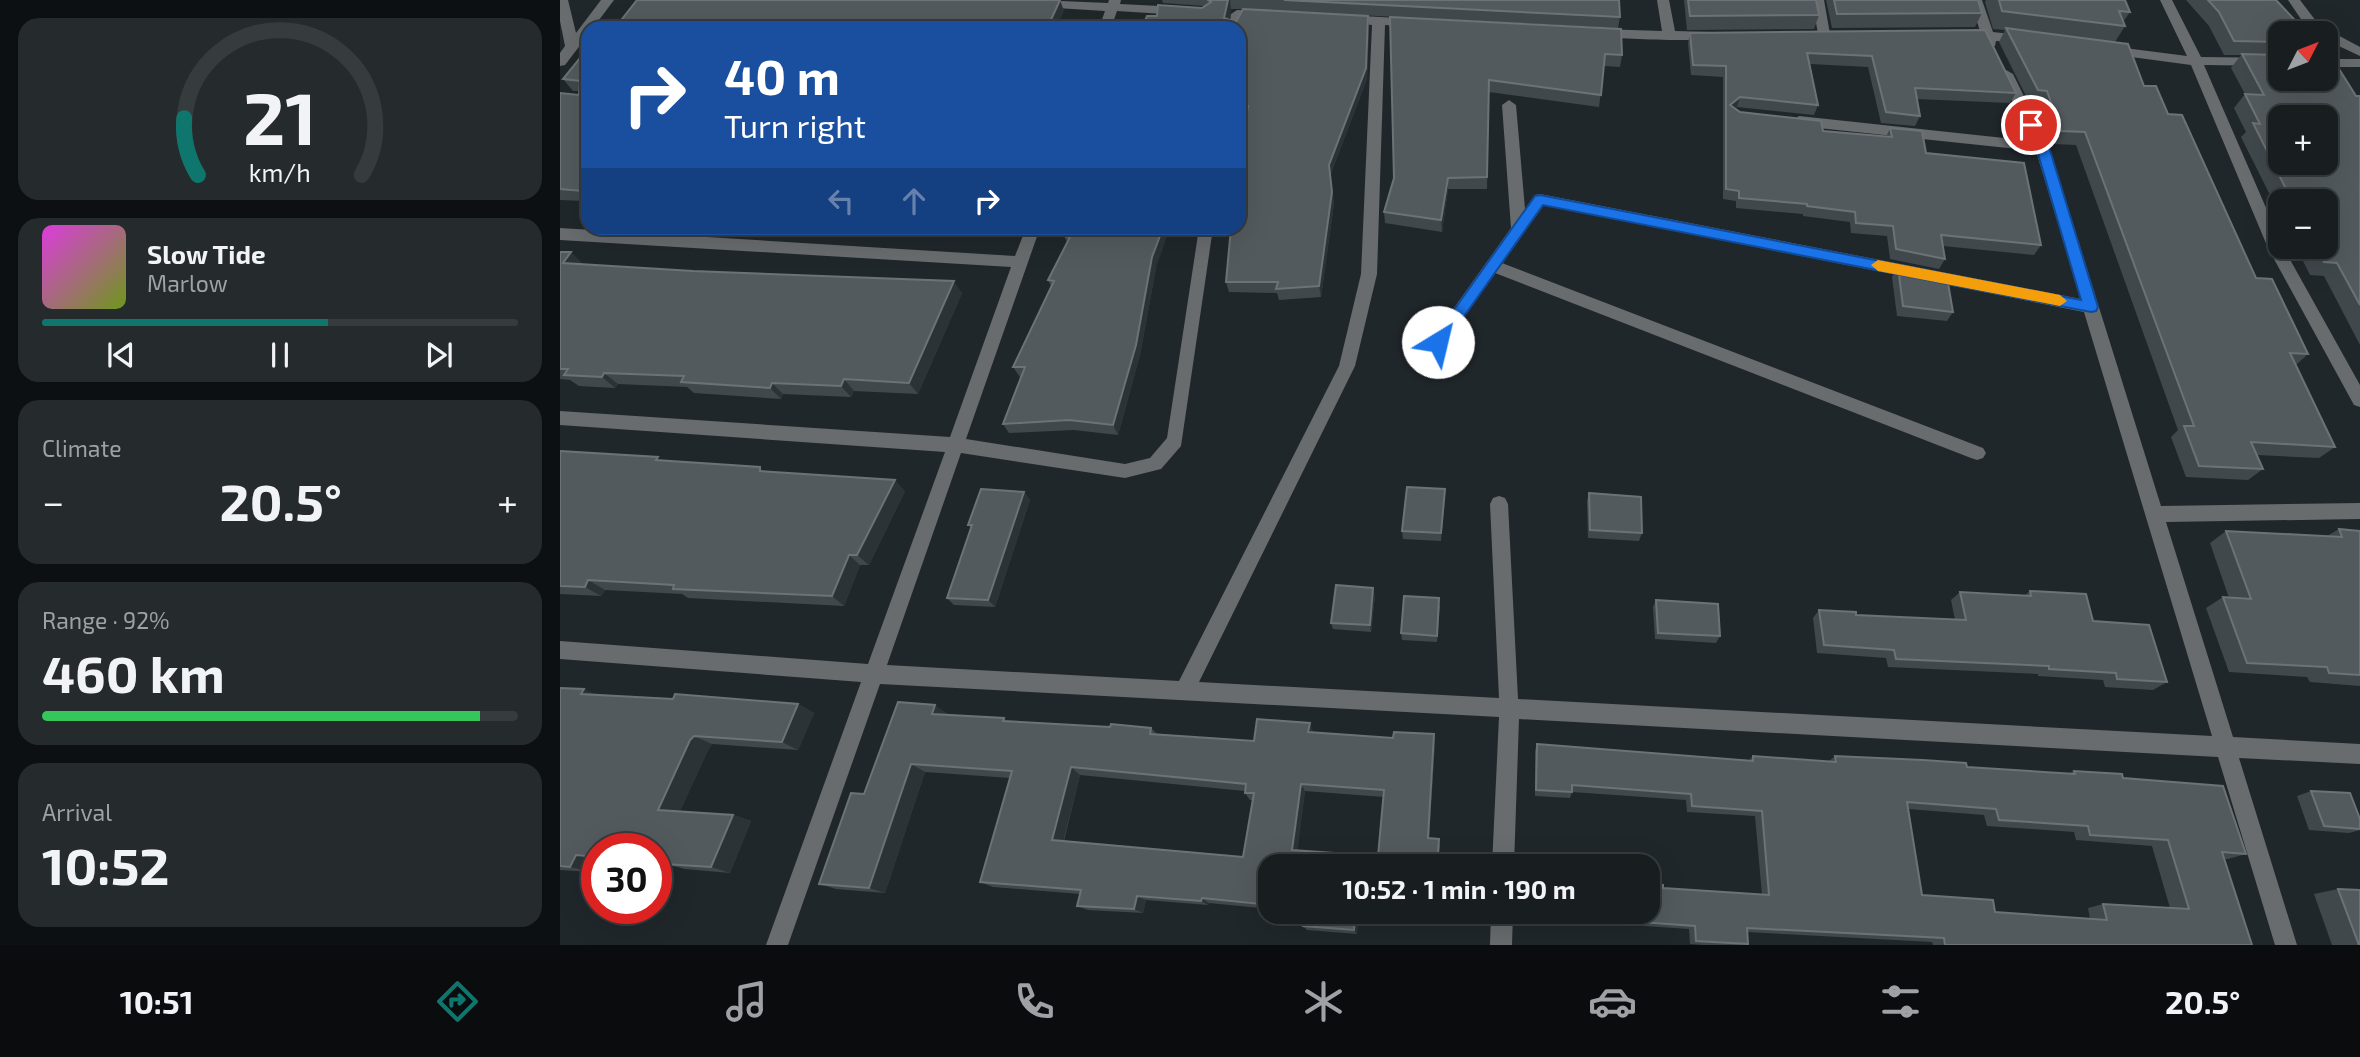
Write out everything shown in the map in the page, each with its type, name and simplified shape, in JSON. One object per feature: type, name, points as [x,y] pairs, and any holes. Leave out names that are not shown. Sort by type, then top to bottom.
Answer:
[{"type":"street","points":[[562,0],[572,47]]},
{"type":"street","points":[[592,21],[608,0]]},
{"type":"street","points":[[1663,0],[1670,37]]},
{"type":"street","points":[[1818,0],[1824,34]]},
{"type":"street","points":[[1976,0],[1985,34],[2042,147],[2286,945]]},
{"type":"street","points":[[2166,0],[2196,61],[2276,248],[2360,400]]},
{"type":"street","points":[[2294,0],[2309,21]]},
{"type":"street","points":[[1021,2],[1114,3],[1192,12]]},
{"type":"street","points":[[1108,21],[1114,3]]},
{"type":"street","points":[[1236,21],[1237,13],[1275,15]]},
{"type":"street","points":[[1327,18],[1434,24]]},
{"type":"street","points":[[1184,691],[1347,366],[1369,274],[1379,21]]},
{"type":"street","points":[[1587,33],[1670,37],[1726,36]]},
{"type":"street","points":[[1945,34],[1985,34],[2038,41]]},
{"type":"street","points":[[560,62],[581,35]]},
{"type":"street","points":[[2338,41],[2360,52]]},
{"type":"street","points":[[2091,48],[2196,61],[2268,62]]},
{"type":"street","points":[[2338,62],[2360,63]]},
{"type":"street","points":[[1509,105],[1519,229]]},
{"type":"street","points":[[1779,119],[2042,147]]},
{"type":"street","points":[[1424,360],[1540,200],[2091,307]]},
{"type":"street","points":[[560,234],[1021,262]]},
{"type":"street","points":[[777,945],[1031,235]]},
{"type":"street","points":[[560,418],[956,445],[1125,471],[1155,464],[1175,441],[1205,235]]},
{"type":"street","points":[[1493,266],[1977,453]]},
{"type":"street","points":[[1499,504],[1508,708],[1503,854]]},
{"type":"street","points":[[2153,514],[2360,511]]},
{"type":"street","points":[[560,650],[873,674],[2360,754]]},
{"type":"street","points":[[1501,945],[1502,924]]},
{"type":"building","points":[[637,0],[1060,0],[1050,21],[620,21]]},
{"type":"building","points":[[1208,0],[1228,0],[1224,18],[1233,21],[1145,21],[1147,16],[1157,16],[1158,5],[1202,8],[1211,2]]},
{"type":"building","points":[[1284,0],[1619,0],[1620,17]]},
{"type":"building","points":[[1688,0],[1816,0],[1819,15],[1690,16]]},
{"type":"building","points":[[1834,0],[1978,0],[1982,13],[1837,14]]},
{"type":"building","points":[[1999,0],[2125,0],[2130,12],[2119,11],[2125,26],[2002,11]]},
{"type":"building","points":[[2208,0],[2276,0],[2296,21],[2268,21],[2268,42],[2234,41],[2219,12]]},
{"type":"building","points":[[1243,9],[1368,16],[1366,68],[1329,165],[1332,192],[1319,286],[1276,289],[1278,282],[1226,282],[1230,235],[1246,235],[1246,21],[1237,21]]},
{"type":"building","points":[[1390,17],[1621,29],[1622,55],[1605,54],[1601,95],[1489,80],[1487,177],[1448,178],[1441,220],[1384,212],[1394,178]]},
{"type":"building","points":[[2006,28],[2128,44],[2144,86],[2156,86],[2168,114],[2182,115],[2256,278],[2272,279],[2308,354],[2290,353],[2335,447],[2251,442],[2263,469],[2199,466],[2184,426],[2194,426],[2085,132],[2061,131],[2047,91],[2038,90]]},
{"type":"building","points":[[1985,30],[2016,93],[1915,88],[1920,116],[1886,112],[1872,56],[1807,53],[1818,105],[1740,97],[1730,105],[1740,112],[1821,121],[1823,131],[1892,137],[1890,128],[1922,131],[1926,153],[2024,163],[2041,245],[1941,235],[1945,259],[1896,249],[1893,226],[1856,223],[1855,212],[1807,204],[1739,198],[1739,191],[1726,189],[1726,66],[1693,65],[1690,33]]},
{"type":"building","points":[[2242,54],[2268,55],[2268,91],[2338,91],[2338,67],[2356,96],[2360,96],[2360,305],[2337,263],[2324,262],[2322,259],[2338,259],[2338,189],[2286,189],[2279,175],[2338,175],[2338,105],[2268,105],[2268,153],[2253,123],[2260,124],[2245,94],[2264,95]]},
{"type":"building","points":[[581,57],[581,191],[560,189],[560,93],[579,95],[580,81],[563,79]]},
{"type":"building","points":[[1160,235],[1152,257],[1136,345],[1113,425],[1069,420],[1003,424],[1025,367],[1013,367],[1054,281],[1048,280],[1070,237],[1064,236]]},
{"type":"building","points":[[560,252],[571,252],[563,263],[954,281],[909,383],[844,379],[841,386],[772,383],[770,388],[681,382],[684,376],[604,373],[602,377],[564,375],[568,369],[560,369]]},
{"type":"building","points":[[1898,267],[1947,277],[1953,312],[1903,306]]},
{"type":"building","points":[[560,451],[760,467],[760,471],[895,480],[857,555],[849,555],[832,596],[673,589],[674,585],[588,580],[585,587],[560,586]]},
{"type":"building","points":[[1407,487],[1445,489],[1441,533],[1402,531]]},
{"type":"building","points":[[981,489],[1024,492],[988,600],[947,598],[972,525],[968,525]]},
{"type":"building","points":[[1589,493],[1641,497],[1642,533],[1590,530]]},
{"type":"building","points":[[2339,529],[2360,531],[2360,675],[2329,673],[2327,667],[2247,663],[2223,597],[2251,599],[2226,531],[2342,537]]},
{"type":"building","points":[[1336,585],[1373,588],[1370,625],[1331,623]]},
{"type":"building","points":[[2030,591],[2086,594],[2093,621],[2149,625],[2167,682],[2117,679],[2116,673],[2049,669],[2049,666],[1896,659],[1894,650],[1824,645],[1819,610],[1856,612],[1856,615],[1966,620],[1960,592],[2031,596]]},
{"type":"building","points":[[1404,596],[1439,598],[1437,636],[1401,633]]},
{"type":"building","points":[[1656,600],[1718,604],[1720,636],[1658,633]]},
{"type":"building","points":[[560,688],[584,689],[581,694],[673,699],[675,694],[798,704],[782,742],[694,736],[690,740],[658,810],[733,815],[711,867],[672,864],[672,833],[581,833],[581,855],[576,855],[570,867],[560,866]]},
{"type":"building","points":[[898,702],[935,705],[932,714],[1110,727],[1111,724],[1151,728],[1150,734],[1254,741],[1257,719],[1310,723],[1308,732],[1393,738],[1394,732],[1434,734],[1428,838],[1439,839],[1438,854],[1378,854],[1384,790],[1301,784],[1292,850],[1349,854],[1258,854],[1258,904],[1202,898],[1201,901],[1137,896],[1134,909],[1077,906],[1081,890],[980,882],[1012,771],[911,764],[869,888],[819,884],[851,793],[864,794]],"holes":[[[1071,767],[1246,784],[1245,793],[1254,793],[1243,857],[1052,840]]]},
{"type":"building","points":[[1537,744],[1753,761],[1753,756],[1836,762],[1835,756],[1923,760],[1966,763],[1967,767],[2075,774],[2074,771],[2122,774],[2123,778],[2223,786],[2246,854],[2222,852],[2252,945],[1945,945],[1944,938],[1747,928],[1748,944],[1696,941],[1695,926],[1660,923],[1660,885],[1663,888],[1769,895],[1762,811],[1692,806],[1691,794],[1572,785],[1572,792],[1536,790]],"holes":[[[1907,802],[1996,809],[1999,820],[2088,826],[2090,835],[2168,840],[2189,909],[2103,904],[2107,920],[1995,912],[1993,900],[1922,895]]]},
{"type":"building","points":[[2311,791],[2350,793],[2360,819],[2360,829],[2324,826]]},
{"type":"building","points":[[2338,889],[2360,890],[2360,945],[2359,945]]},
{"type":"building","points":[[1303,924],[1354,924],[1354,930]]},
{"type":"slow traffic","points":[[1878,265],[2060,301]]},
{"type":"route","points":[[1438,342],[1540,200],[2091,307],[2042,147],[2031,125]]}]
